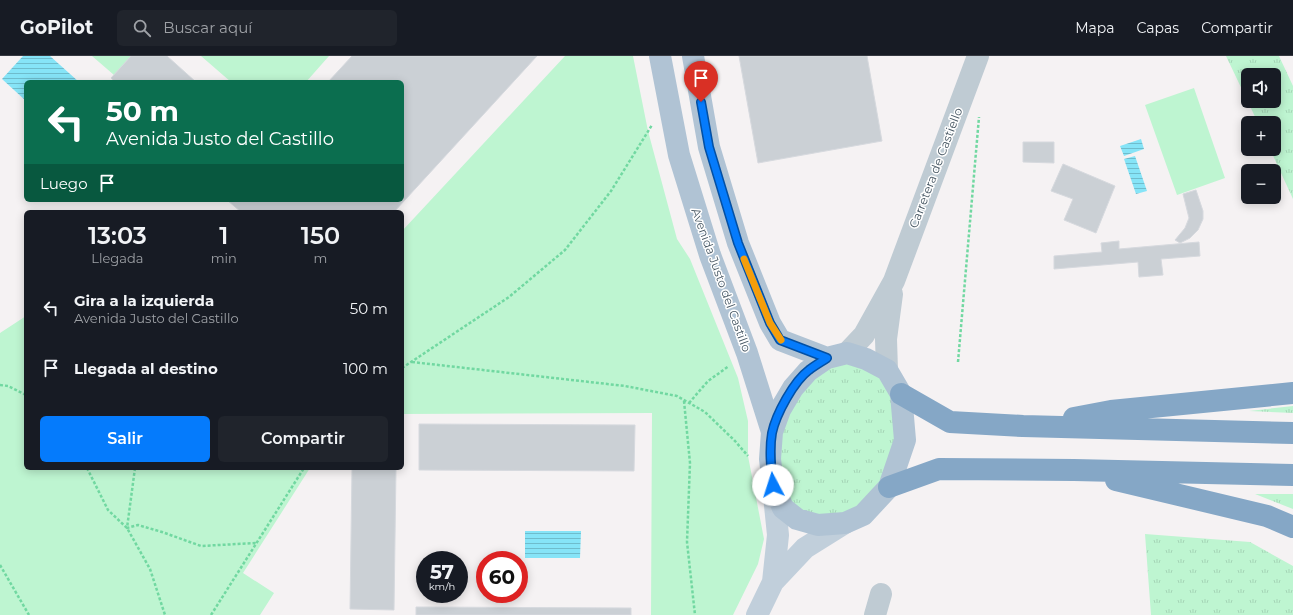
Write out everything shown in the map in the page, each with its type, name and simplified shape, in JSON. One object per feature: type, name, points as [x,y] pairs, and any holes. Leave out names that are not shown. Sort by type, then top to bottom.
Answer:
[{"type":"highway","points":[[1023,426],[1111,411],[1293,393]]},
{"type":"highway","points":[[901,394],[950,422],[1023,426],[1293,434]]},
{"type":"highway","points":[[889,487],[940,469],[1074,470],[1293,475]]},
{"type":"highway","points":[[1074,470],[1267,516],[1293,527]]},
{"type":"main road","name":"Avenida Justo del Castillo","points":[[660,56],[679,156],[710,256],[747,353],[772,432]]},
{"type":"main road","points":[[692,56],[709,147],[738,243],[770,323],[780,340],[837,356],[866,359],[887,370],[901,394],[905,440],[889,487],[863,515],[845,523],[805,548],[773,582],[757,615]]},
{"type":"main road","points":[[773,582],[778,535],[770,459],[772,432],[780,410],[793,388],[808,370],[837,356]]},
{"type":"main road","points":[[773,485],[783,508],[797,518],[818,525],[845,523]]},
{"type":"street","name":"Carretera de Castiello","points":[[837,356],[864,335],[894,281],[978,56]]},
{"type":"street","name":"Carretera de Castiello","points":[[887,370],[886,339],[894,281]]},
{"type":"street","points":[[875,615],[881,594]]},
{"type":"path","points":[[404,367],[509,297],[565,250],[611,191],[668,99]]},
{"type":"path","points":[[958,362],[978,128],[978,112]]},
{"type":"path","points":[[689,403],[708,381],[747,353]]},
{"type":"path","points":[[411,362],[625,386],[677,396],[705,412],[748,456]]},
{"type":"path","points":[[0,385],[8,386],[24,394]]},
{"type":"path","points":[[684,400],[690,463],[687,542],[695,615]]},
{"type":"path","points":[[88,470],[108,510],[127,528],[150,569],[165,615]]},
{"type":"path","points":[[127,528],[135,470]]},
{"type":"path","points":[[210,615],[303,470]]},
{"type":"path","points":[[127,528],[138,525],[200,546],[256,543]]},
{"type":"path","points":[[0,565],[29,615]]},
{"type":"green space","points":[[92,56],[131,56],[114,75]]},
{"type":"green space","points":[[201,56],[329,56],[308,80],[229,80]]},
{"type":"green space","points":[[565,56],[633,56],[648,131],[677,239],[690,259],[738,378],[748,421],[748,456],[764,539],[758,564],[733,615],[651,615],[652,413],[404,414],[404,229]]},
{"type":"green space","points":[[1226,56],[1279,56],[1293,86],[1293,199],[1281,173],[1281,164],[1277,164],[1273,156],[1281,156],[1281,116],[1255,116],[1251,108],[1281,108],[1281,68],[1241,68],[1241,87]]},
{"type":"green space","points":[[1194,88],[1225,178],[1177,195],[1145,105]]},
{"type":"green space","points":[[24,317],[24,470],[309,470],[243,573],[274,593],[260,615],[0,615],[0,333]]},
{"type":"green space","points":[[827,358],[887,370],[905,440],[876,502],[818,525],[773,485],[780,410]]},
{"type":"green space","points":[[1293,406],[1293,413],[1249,411]]},
{"type":"green space","points":[[1255,494],[1293,494],[1293,509]]},
{"type":"green space","points":[[1145,534],[1250,542],[1293,566],[1293,615],[1151,615]]},
{"type":"water","points":[[23,56],[50,56],[77,80],[24,80],[24,99],[2,79]]},
{"type":"water","points":[[1141,139],[1144,149],[1124,156],[1120,146]]},
{"type":"water","points":[[1135,156],[1147,191],[1136,194],[1124,159]]},
{"type":"water","points":[[525,531],[581,531],[580,558],[528,558],[528,551],[525,551]]},
{"type":"building","points":[[131,56],[167,56],[194,80],[113,80],[111,78]]},
{"type":"building","points":[[352,56],[537,56],[404,201],[404,80],[330,80]]},
{"type":"building","points":[[739,56],[867,56],[882,141],[758,163]]},
{"type":"building","points":[[1023,142],[1054,142],[1054,163],[1023,162]]},
{"type":"building","points":[[1063,164],[1115,186],[1096,233],[1064,220],[1073,199],[1051,191]]},
{"type":"building","points":[[1196,190],[1203,211],[1203,219],[1198,230],[1190,238],[1180,243],[1175,240],[1185,228],[1189,218],[1183,194]]},
{"type":"building","points":[[229,202],[403,202],[396,210],[239,210]]},
{"type":"building","points":[[1119,241],[1119,249],[1199,242],[1200,256],[1161,259],[1163,275],[1139,277],[1138,262],[1054,269],[1054,256],[1102,252],[1101,243]]},
{"type":"building","points":[[419,424],[635,425],[634,471],[419,470]]},
{"type":"building","points":[[352,470],[396,470],[394,610],[350,609]]},
{"type":"building","points":[[416,607],[631,608],[631,615],[416,615]]},
{"type":"slow traffic","points":[[744,259],[770,323],[781,340]]},
{"type":"route","points":[[701,102],[709,147],[738,243],[770,323],[780,340],[827,358],[808,370],[793,388],[780,410],[772,432],[770,459],[773,485]]}]
